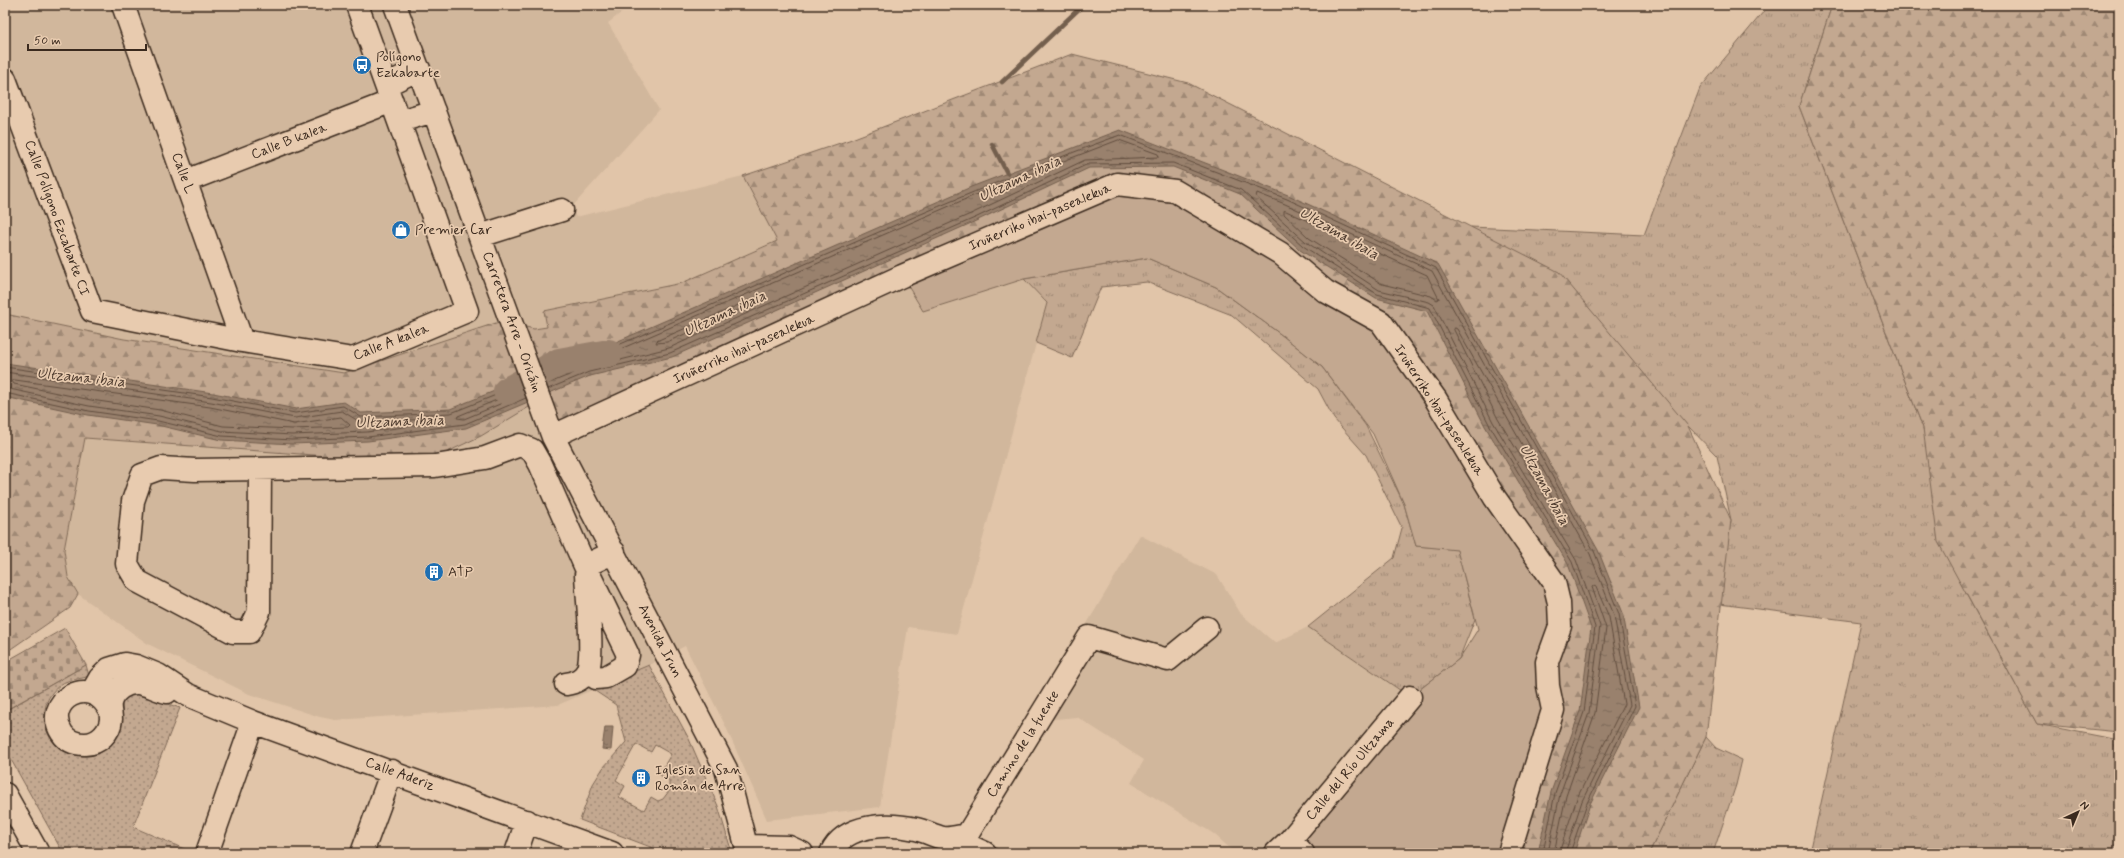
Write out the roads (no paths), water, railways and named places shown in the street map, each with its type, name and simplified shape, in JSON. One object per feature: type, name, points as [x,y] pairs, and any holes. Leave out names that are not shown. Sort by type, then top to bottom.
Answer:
[{"type":"main road","name":"Calle L","points":[[123,5],[242,341]]},
{"type":"main road","points":[[357,5],[400,121],[434,111]]},
{"type":"main road","name":"Carretera Arre - Oricáin","points":[[395,5],[500,292],[557,435]]},
{"type":"main road","name":"Calle B kalea","points":[[186,181],[389,93],[419,69]]},
{"type":"main road","name":"Calle Polígono Ezcabarte CI","points":[[5,79],[92,311]]},
{"type":"main road","name":"Calle A kalea","points":[[92,311],[242,341],[353,359],[467,311],[400,121]]},
{"type":"main road","name":"Iruñerriko ibai-pasealekua","points":[[557,435],[902,276],[1117,184],[1174,191],[1280,253],[1325,291],[1381,322],[1435,398],[1495,498],[1554,582],[1559,603],[1560,626],[1547,662],[1548,686],[1553,710],[1508,853]]},
{"type":"main road","points":[[480,236],[562,210]]},
{"type":"main road","name":"Avenida Irun","points":[[557,435],[614,552],[726,769],[747,850]]},
{"type":"main road","points":[[260,469],[259,612],[248,632],[233,632],[137,581],[128,564],[133,501],[142,475],[162,468],[195,470],[436,466],[485,458],[520,445],[532,450],[540,464],[585,566],[628,655],[625,666],[606,677],[596,678],[588,669]]},
{"type":"main road","points":[[585,566],[614,552]]},
{"type":"main road","points":[[566,684],[573,683],[583,677],[588,669],[590,646],[585,566]]},
{"type":"main road","name":"Camino de la fuente","points":[[965,844],[1089,637],[1168,660],[1207,628]]},
{"type":"main road","points":[[97,684],[116,666],[125,664],[136,666],[158,675],[188,695]]},
{"type":"main road","points":[[122,687],[112,683],[97,684],[74,693],[61,703],[57,720],[59,728],[64,736],[70,741],[79,744],[96,742],[104,736],[111,720],[110,702],[122,687],[128,684],[138,683],[164,692],[188,695]]},
{"type":"main road","points":[[97,684],[99,696],[110,711]]},
{"type":"main road","name":"Calle Aderiz","points":[[188,695],[253,722],[392,771],[612,853]]},
{"type":"main road","name":"Calle del Río Ultzama","points":[[1290,849],[1410,697]]},
{"type":"main road","points":[[207,853],[253,722]]},
{"type":"main road","points":[[362,853],[392,771]]},
{"type":"main road","points":[[5,794],[38,853]]},
{"type":"main road","points":[[516,853],[527,821]]},
{"type":"main road","points":[[831,853],[839,840],[855,832],[879,825],[917,829],[965,844],[985,853]]},
{"type":"main road","points":[[747,850],[789,847],[802,853]]},
{"type":"water","points":[[1120,130],[1288,195],[1438,264],[1598,550],[1623,613],[1639,707],[1590,804],[1574,853],[1538,853],[1551,792],[1580,711],[1591,628],[1568,564],[1485,426],[1427,311],[1376,298],[1300,250],[1240,194],[1173,167],[1089,168],[978,220],[672,357],[590,376],[466,428],[368,441],[292,444],[221,440],[157,425],[88,415],[5,397],[5,363],[213,393],[296,409],[344,402],[361,413],[450,409],[623,339],[971,187]]},
{"type":"water","points":[[605,727],[613,727],[611,750],[602,749]]},
{"type":"waterway","points":[[1002,82],[1083,5]]},
{"type":"waterway","points":[[992,144],[1007,173]]},
{"type":"waterway","name":"Ultzama ibaia","points":[[507,391],[559,362],[609,353]]},
{"type":"place","name":"Polígono Ezkabarte","points":[[362,65]]},
{"type":"place","name":"Premier Car","points":[[401,230]]},
{"type":"place","name":"ATP","points":[[434,572]]},
{"type":"place","name":"Iglesia de San Román de Arre","points":[[641,778]]}]
